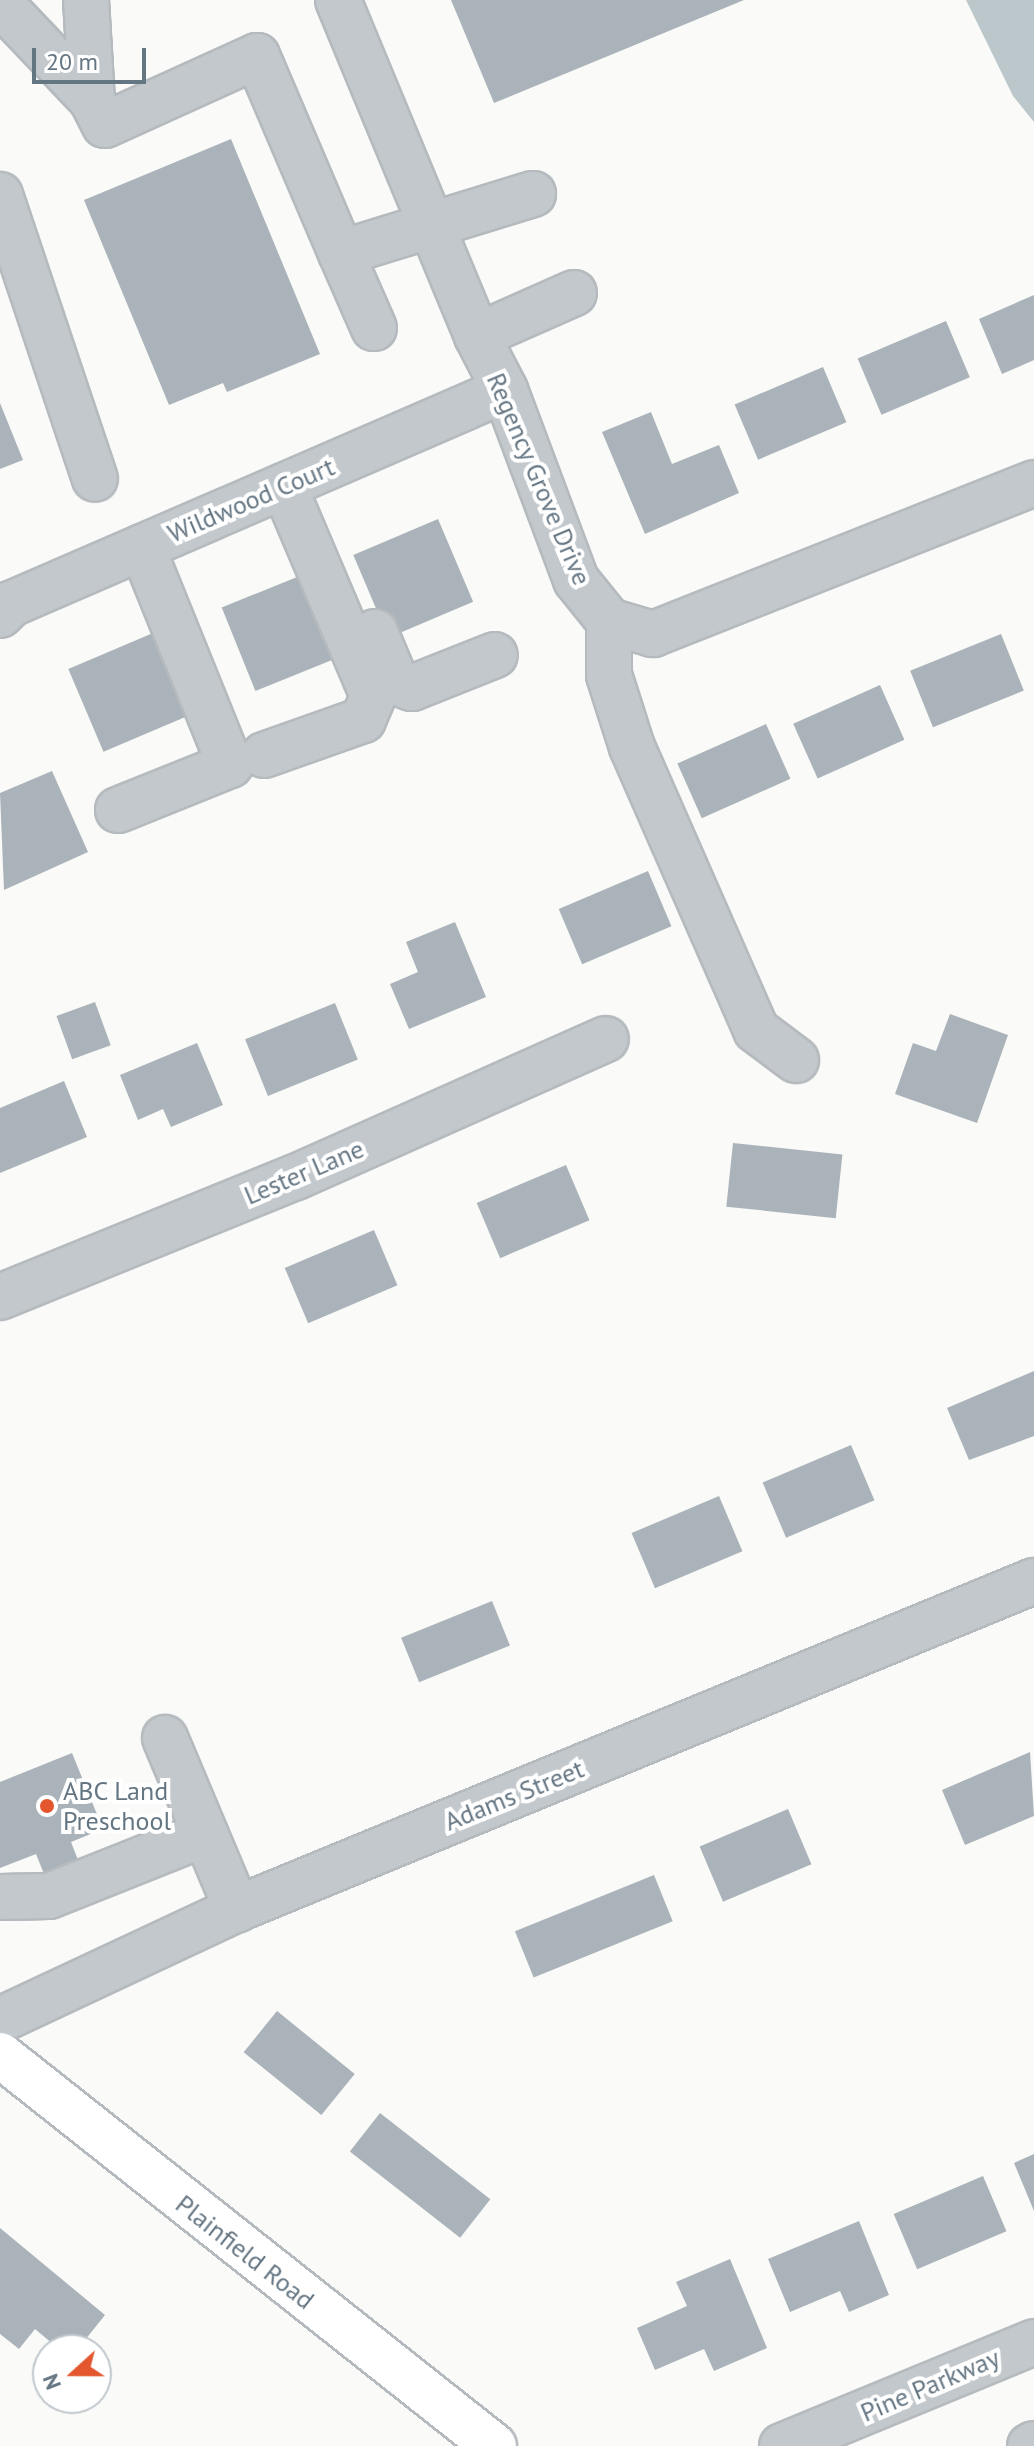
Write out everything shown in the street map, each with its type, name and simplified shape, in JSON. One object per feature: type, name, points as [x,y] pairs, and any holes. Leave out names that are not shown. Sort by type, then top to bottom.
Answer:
[{"type":"main road","name":"Plainfield Road","points":[[0,2055],[494,2446]]},
{"type":"street","points":[[86,0],[92,100]]},
{"type":"street","name":"Regency Grove Drive","points":[[338,0],[477,336],[505,390],[576,580],[609,621]]},
{"type":"street","points":[[0,3],[92,100],[105,125],[257,56],[374,328]]},
{"type":"street","points":[[341,253],[434,228],[533,194]]},
{"type":"street","points":[[0,195],[95,479]]},
{"type":"street","points":[[477,336],[574,293]]},
{"type":"street","name":"Wildwood Court","points":[[0,615],[11,604],[505,390]]},
{"type":"street","points":[[299,480],[330,527],[396,682],[412,688],[495,655]]},
{"type":"street","points":[[264,755],[363,720],[373,696],[299,480]]},
{"type":"street","points":[[796,1060],[756,1030],[632,747],[609,675],[609,621],[653,634],[1034,483]]},
{"type":"street","points":[[118,810],[230,765],[142,547]]},
{"type":"street","name":"Lester Lane","points":[[0,1297],[296,1177],[606,1039]]},
{"type":"street","name":"Adams Street","points":[[0,2020],[237,1909],[1034,1581]]},
{"type":"street","points":[[165,1738],[237,1909]]},
{"type":"street","points":[[0,1897],[49,1896],[205,1834]]},
{"type":"street","name":"Pine Parkway","points":[[782,2446],[1034,2342]]},
{"type":"shaded area","points":[[966,0],[1034,0],[1034,122],[1013,96]]},
{"type":"building","points":[[451,0],[744,0],[494,103]]},
{"type":"building","points":[[231,139],[320,354],[227,392],[223,383],[169,405],[84,200]]},
{"type":"building","points":[[1034,295],[1034,360],[1002,374],[979,319]]},
{"type":"building","points":[[946,321],[970,377],[881,415],[858,359]]},
{"type":"building","points":[[823,367],[846,422],[758,460],[735,405]]},
{"type":"building","points":[[0,403],[23,460],[0,469]]},
{"type":"building","points":[[651,412],[672,464],[719,445],[739,493],[645,534],[602,432]]},
{"type":"building","points":[[438,519],[473,602],[388,638],[353,555]]},
{"type":"building","points":[[307,573],[341,656],[255,691],[222,607]]},
{"type":"building","points":[[153,633],[188,716],[103,752],[68,669]]},
{"type":"building","points":[[1001,634],[1024,691],[933,727],[910,671]]},
{"type":"building","points":[[880,685],[904,740],[818,778],[793,724]]},
{"type":"building","points":[[766,724],[790,779],[702,818],[677,763]]},
{"type":"building","points":[[52,771],[88,852],[4,890],[0,793]]},
{"type":"building","points":[[648,871],[671,926],[582,964],[559,909]]},
{"type":"building","points":[[455,922],[486,997],[409,1029],[390,984],[418,972],[406,942]]},
{"type":"building","points":[[95,1002],[111,1045],[72,1059],[56,1016]]},
{"type":"building","points":[[335,1003],[358,1060],[268,1096],[245,1039]]},
{"type":"building","points":[[950,1014],[1008,1035],[977,1123],[895,1094],[913,1043],[936,1051]]},
{"type":"building","points":[[197,1043],[223,1105],[171,1127],[163,1109],[138,1120],[120,1075]]},
{"type":"building","points":[[64,1081],[87,1137],[0,1173],[0,1108]]},
{"type":"building","points":[[733,1143],[842,1154],[836,1218],[726,1207]]},
{"type":"building","points":[[566,1165],[589,1220],[500,1258],[477,1203]]},
{"type":"building","points":[[374,1230],[397,1285],[308,1323],[285,1268]]},
{"type":"building","points":[[1034,1371],[1034,1436],[969,1460],[947,1408]]},
{"type":"building","points":[[851,1445],[874,1500],[786,1538],[763,1483]]},
{"type":"building","points":[[719,1496],[742,1551],[655,1588],[632,1533]]},
{"type":"building","points":[[492,1601],[510,1646],[419,1682],[401,1638]]},
{"type":"building","points":[[1030,1752],[1034,1816],[965,1845],[942,1790]]},
{"type":"building","name":"ABC Land Preschool","points":[[72,1753],[103,1829],[71,1842],[82,1870],[48,1884],[36,1854],[0,1868],[0,1782]]},
{"type":"building","points":[[788,1809],[811,1864],[723,1902],[700,1847]]},
{"type":"building","points":[[654,1875],[673,1921],[534,1978],[515,1931]]},
{"type":"building","points":[[277,2011],[355,2074],[321,2115],[244,2052]]},
{"type":"building","points":[[380,2113],[490,2199],[460,2238],[350,2152]]},
{"type":"building","points":[[1034,2154],[1034,2211],[1014,2163]]},
{"type":"building","points":[[983,2176],[1006,2231],[917,2269],[894,2214]]},
{"type":"building","points":[[859,2221],[889,2295],[849,2312],[840,2291],[790,2312],[768,2259]]},
{"type":"building","points":[[0,2228],[105,2315],[90,2334],[41,2334],[35,2329],[19,2349],[0,2334]]},
{"type":"building","points":[[730,2259],[767,2348],[714,2371],[704,2349],[655,2370],[637,2328],[687,2306],[676,2282]]},
{"type":"place","name":"ABC Land Preschool","points":[[47,1806]]}]
